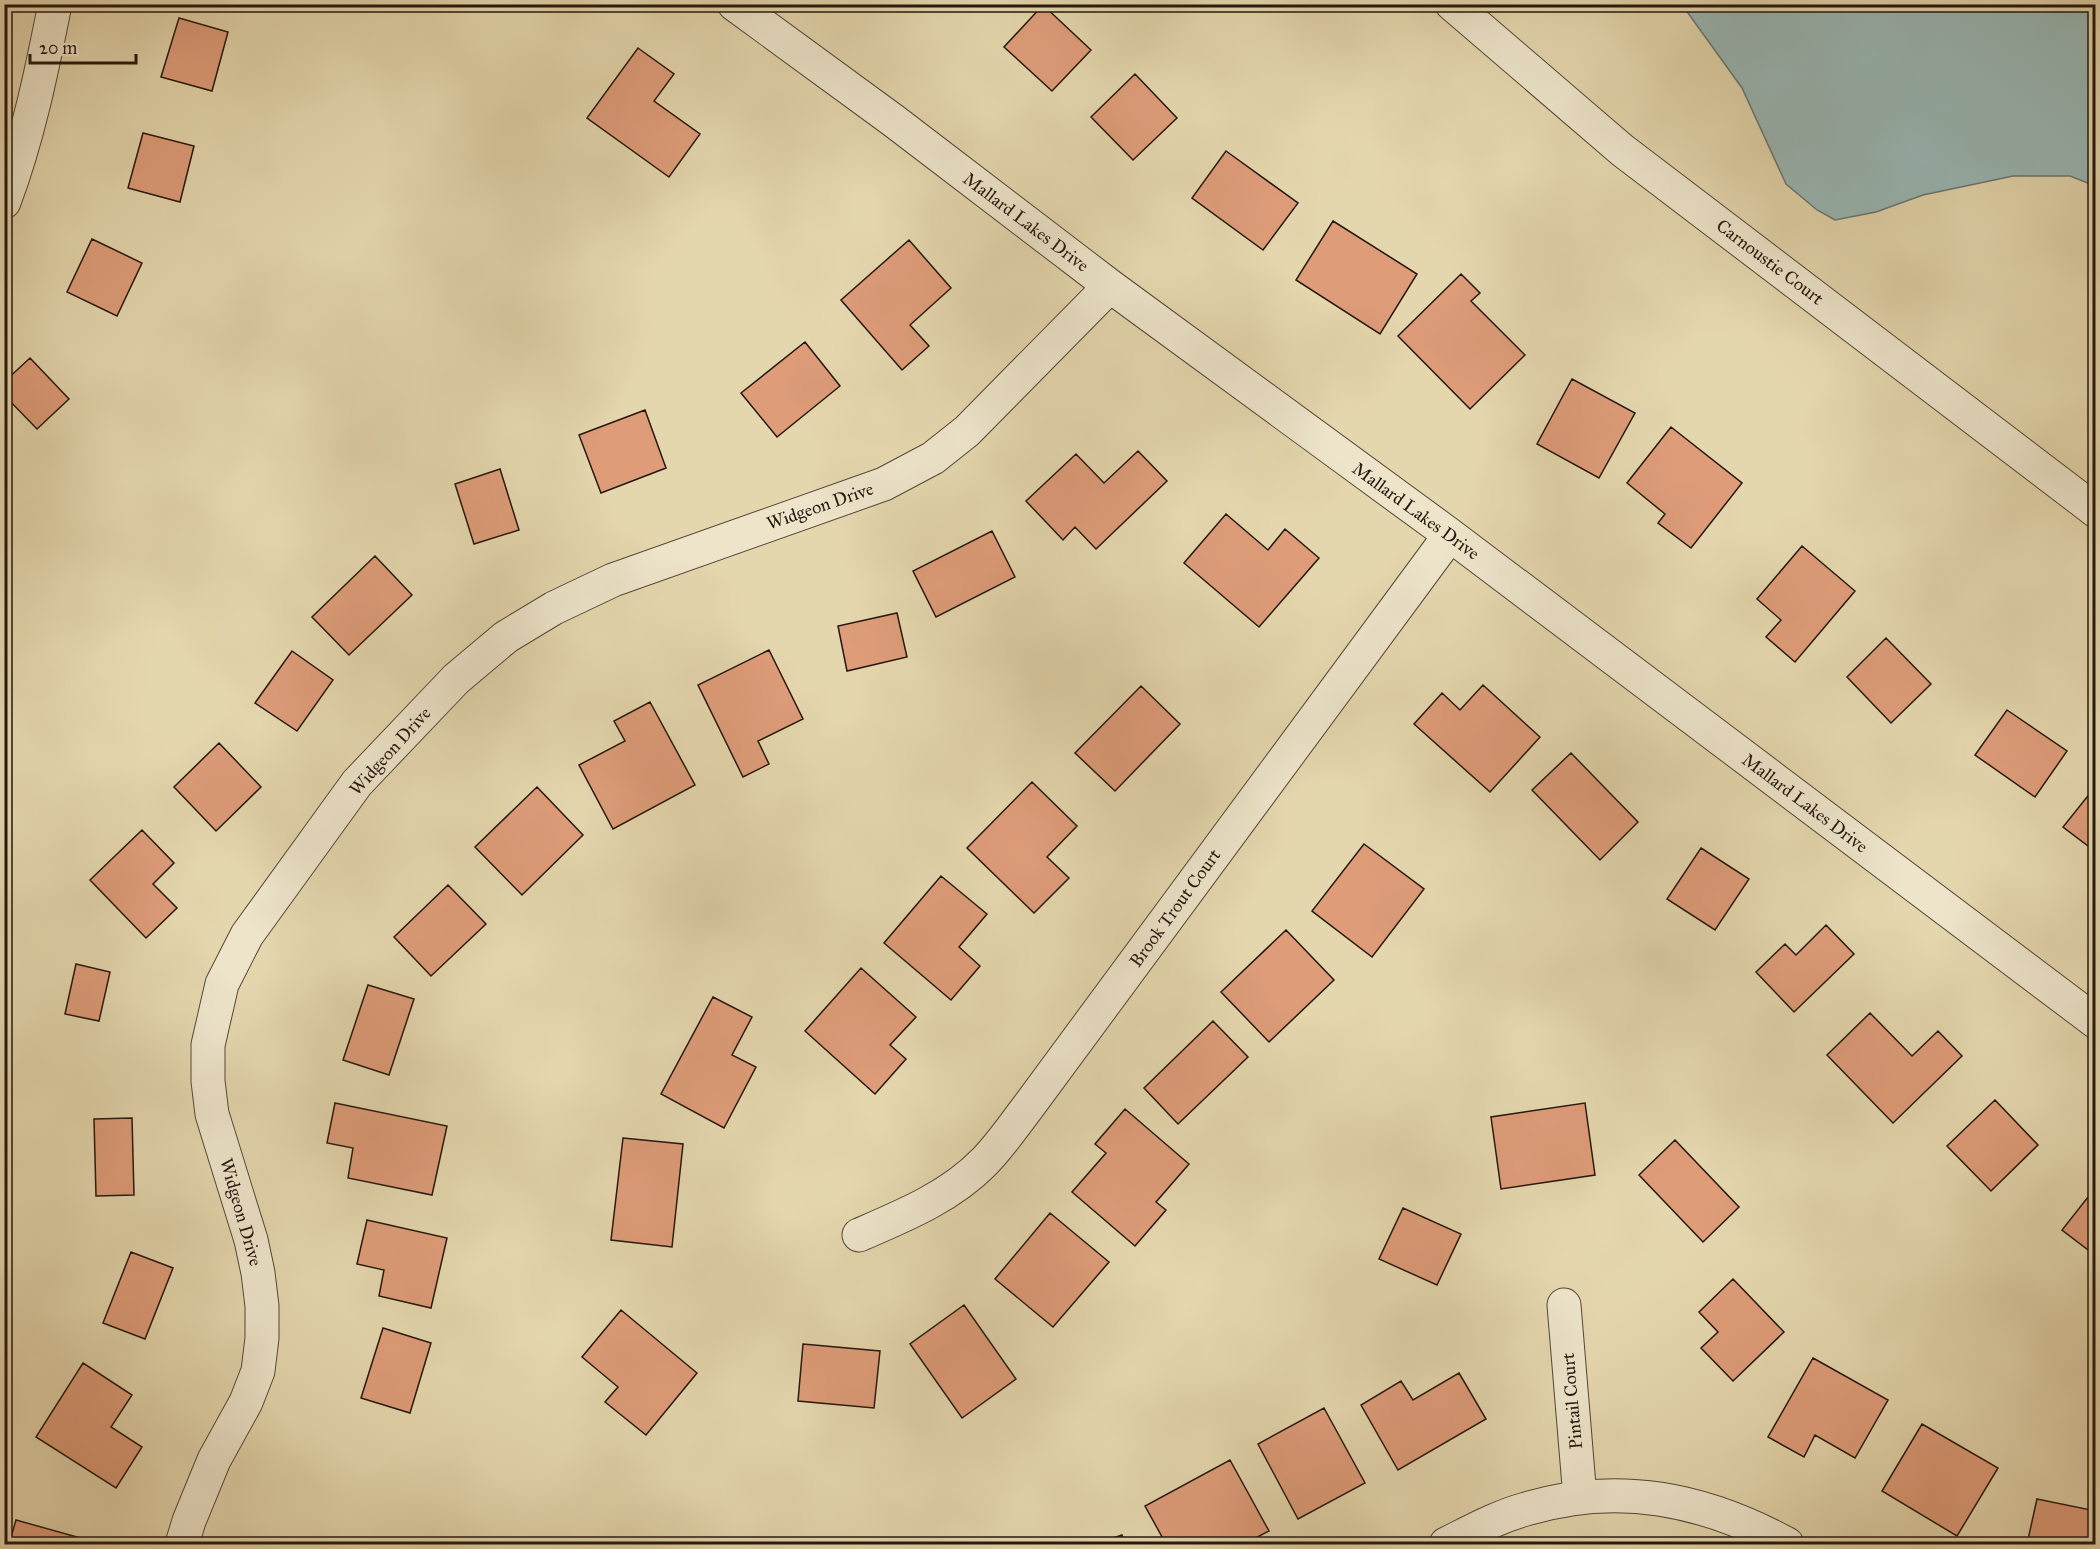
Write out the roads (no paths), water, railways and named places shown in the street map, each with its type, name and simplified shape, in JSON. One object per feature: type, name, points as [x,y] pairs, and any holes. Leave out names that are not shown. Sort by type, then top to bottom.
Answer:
[{"type":"street","points":[[4,202],[14,176],[55,4]]},
{"type":"street","name":"Mallard Lakes Drive","points":[[734,4],[894,121],[1110,286],[1450,536],[2096,1022]]},
{"type":"street","name":"Carnoustie Court","points":[[1452,4],[1622,150],[2096,511]]},
{"type":"street","name":"Widgeon Drive","points":[[182,1545],[189,1521],[214,1460],[246,1402],[258,1371],[262,1338],[262,1306],[258,1273],[251,1240],[212,1114],[208,1081],[208,1045],[222,984],[247,935],[357,783],[456,679],[507,637],[554,608],[613,580],[884,484],[933,458],[967,431],[1110,286]]},
{"type":"street","name":"Brook Trout Court","points":[[859,1234],[931,1201],[959,1183],[984,1162],[1033,1102],[1450,536]]},
{"type":"street","name":"Pintail Court","points":[[1564,1305],[1580,1498]]},
{"type":"street","points":[[1446,1545],[1493,1521],[1527,1508],[1580,1498],[1613,1496],[1649,1497],[1686,1503],[1721,1513],[1787,1545]]},
{"type":"water","points":[[1680,5],[2095,5],[2095,186],[2070,176],[2013,176],[1923,195],[1876,212],[1835,220],[1817,210],[1786,184],[1742,88]]}]
